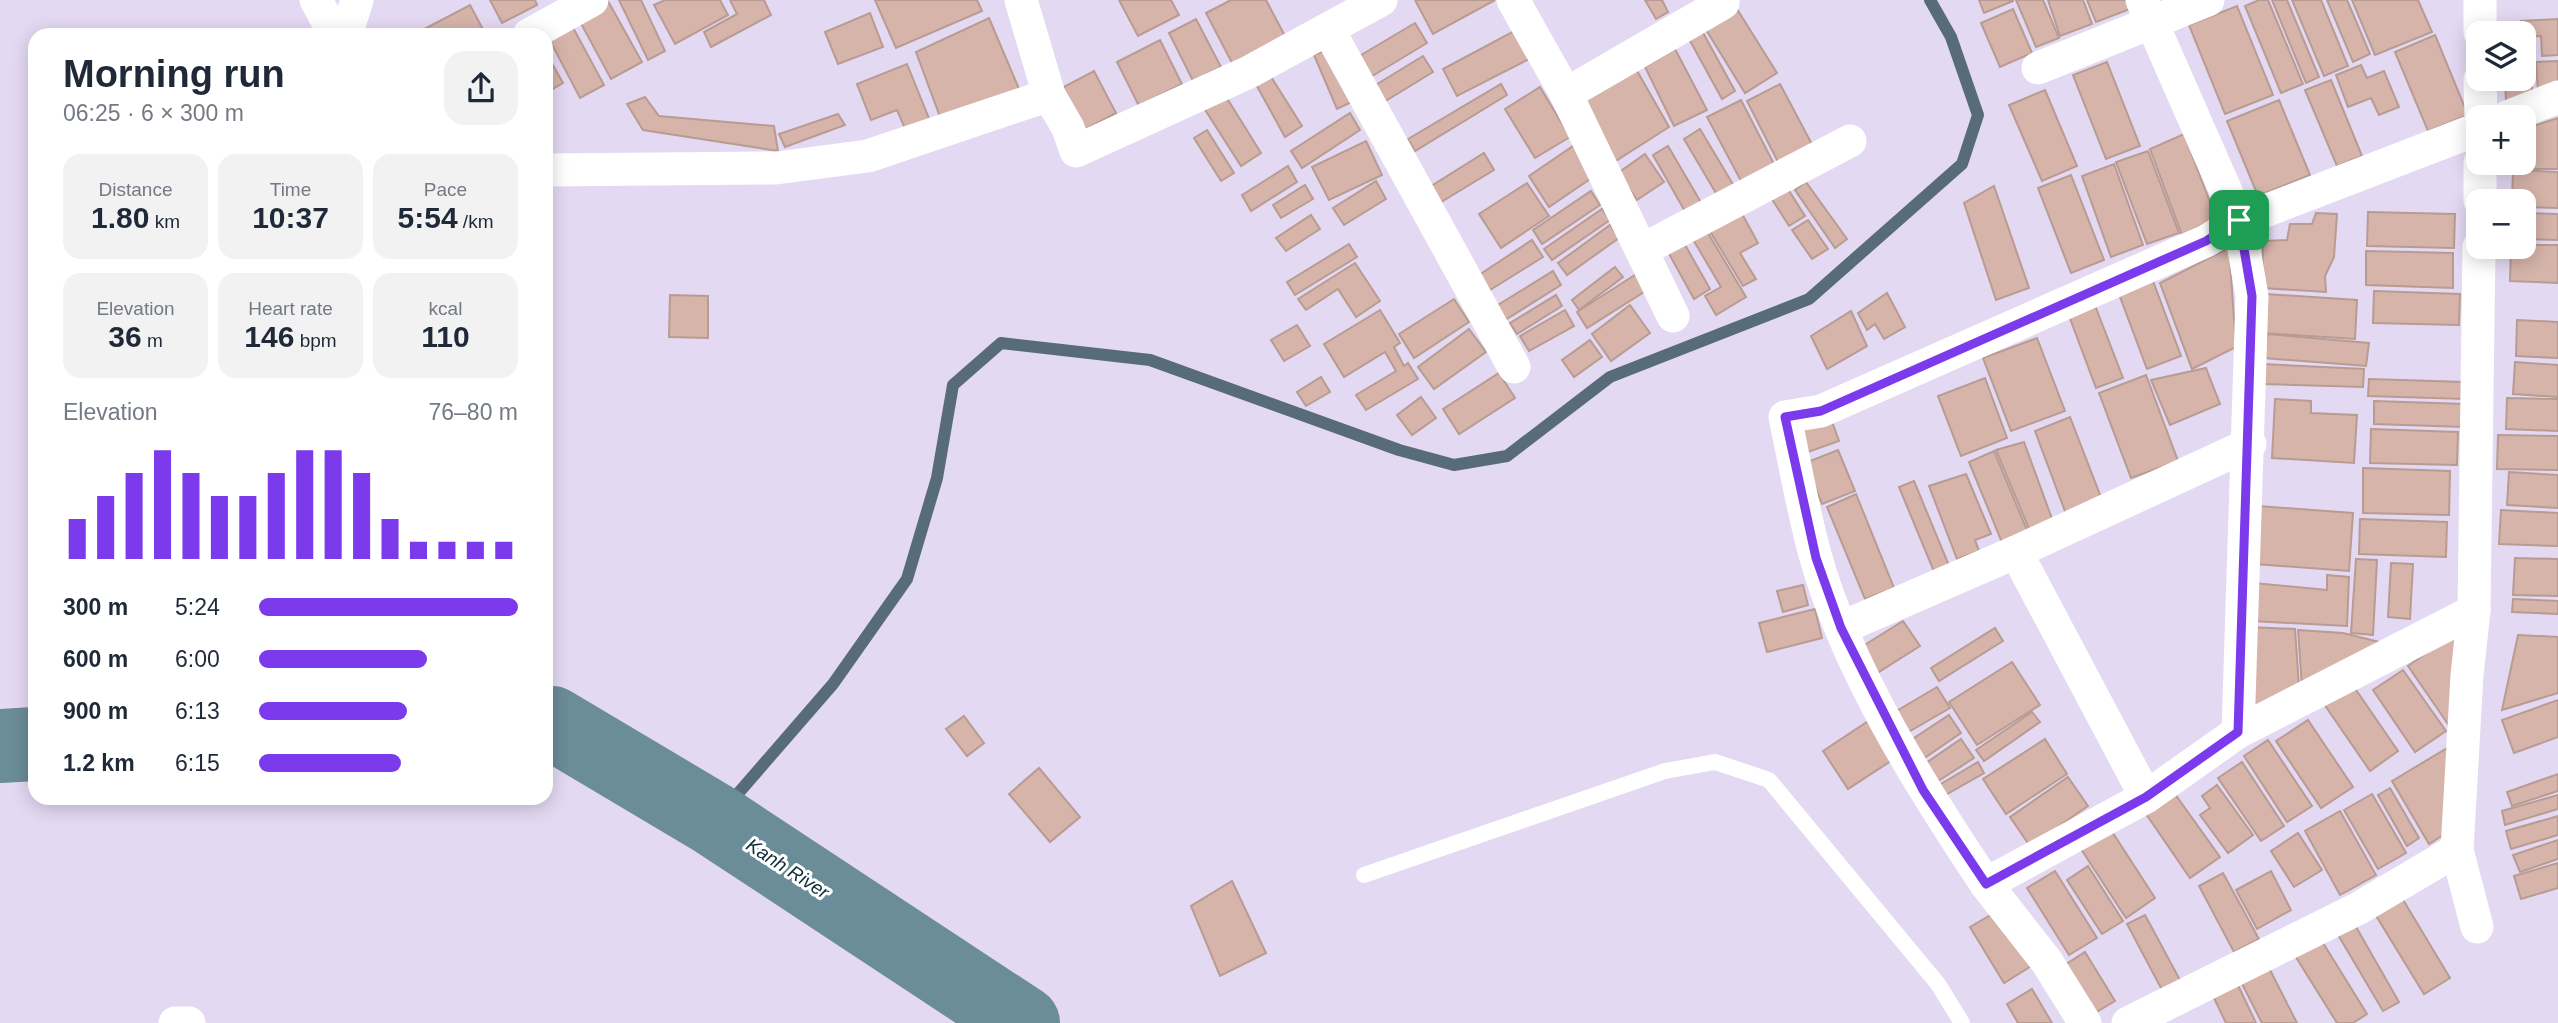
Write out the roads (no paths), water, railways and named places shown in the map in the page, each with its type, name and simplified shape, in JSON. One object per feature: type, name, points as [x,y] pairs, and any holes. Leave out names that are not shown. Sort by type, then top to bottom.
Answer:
[{"type":"street","points":[[316,0],[331,28]]},
{"type":"street","points":[[348,28],[357,0]]},
{"type":"street","points":[[542,28],[592,0]]},
{"type":"street","points":[[1023,1],[1049,95],[1068,128],[1076,151],[1249,72],[1381,0]]},
{"type":"street","points":[[1513,0],[1566,94],[1673,316]]},
{"type":"street","points":[[2038,68],[2147,10],[2208,0]]},
{"type":"street","points":[[2480,0],[2480,21]]},
{"type":"street","points":[[1566,94],[1723,3]]},
{"type":"street","points":[[2147,10],[2239,220],[2252,296],[2250,444],[2238,732]]},
{"type":"street","points":[[1328,29],[1514,367]]},
{"type":"street","points":[[553,170],[776,168],[868,156],[1049,95]]},
{"type":"street","points":[[2536,106],[2558,97]]},
{"type":"street","points":[[2085,1023],[2047,962],[1986,884],[1923,790],[1841,628],[1816,558],[1785,417],[1821,411],[2206,241],[2239,220],[2466,134]]},
{"type":"street","points":[[1642,250],[1850,141]]},
{"type":"street","points":[[2476,927],[2457,850],[2467,675],[2474,611],[2479,259]]},
{"type":"street","points":[[1841,628],[2016,552],[2250,444]]},
{"type":"street","points":[[2016,552],[2146,797]]},
{"type":"street","points":[[1986,884],[2146,797],[2238,732],[2474,611]]},
{"type":"street","points":[[2128,1023],[2359,908],[2457,850]]},
{"type":"street","points":[[174,1023],[189,1023]]},
{"type":"lane","points":[[1364,875],[1665,771],[1715,762],[1769,780],[1938,984],[1962,1023]]},
{"type":"waterway","points":[[715,820],[833,684],[907,579],[937,478],[953,385],[1001,343],[1150,360],[1399,450],[1454,465],[1507,456],[1610,377],[1809,299],[1962,164],[1978,115],[1951,37],[1930,0]]},
{"type":"waterway","name":"Kanh River","points":[[553,724],[715,820],[1023,1023]]},
{"type":"waterway","name":"Kanh River","points":[[0,746],[28,744]]}]
